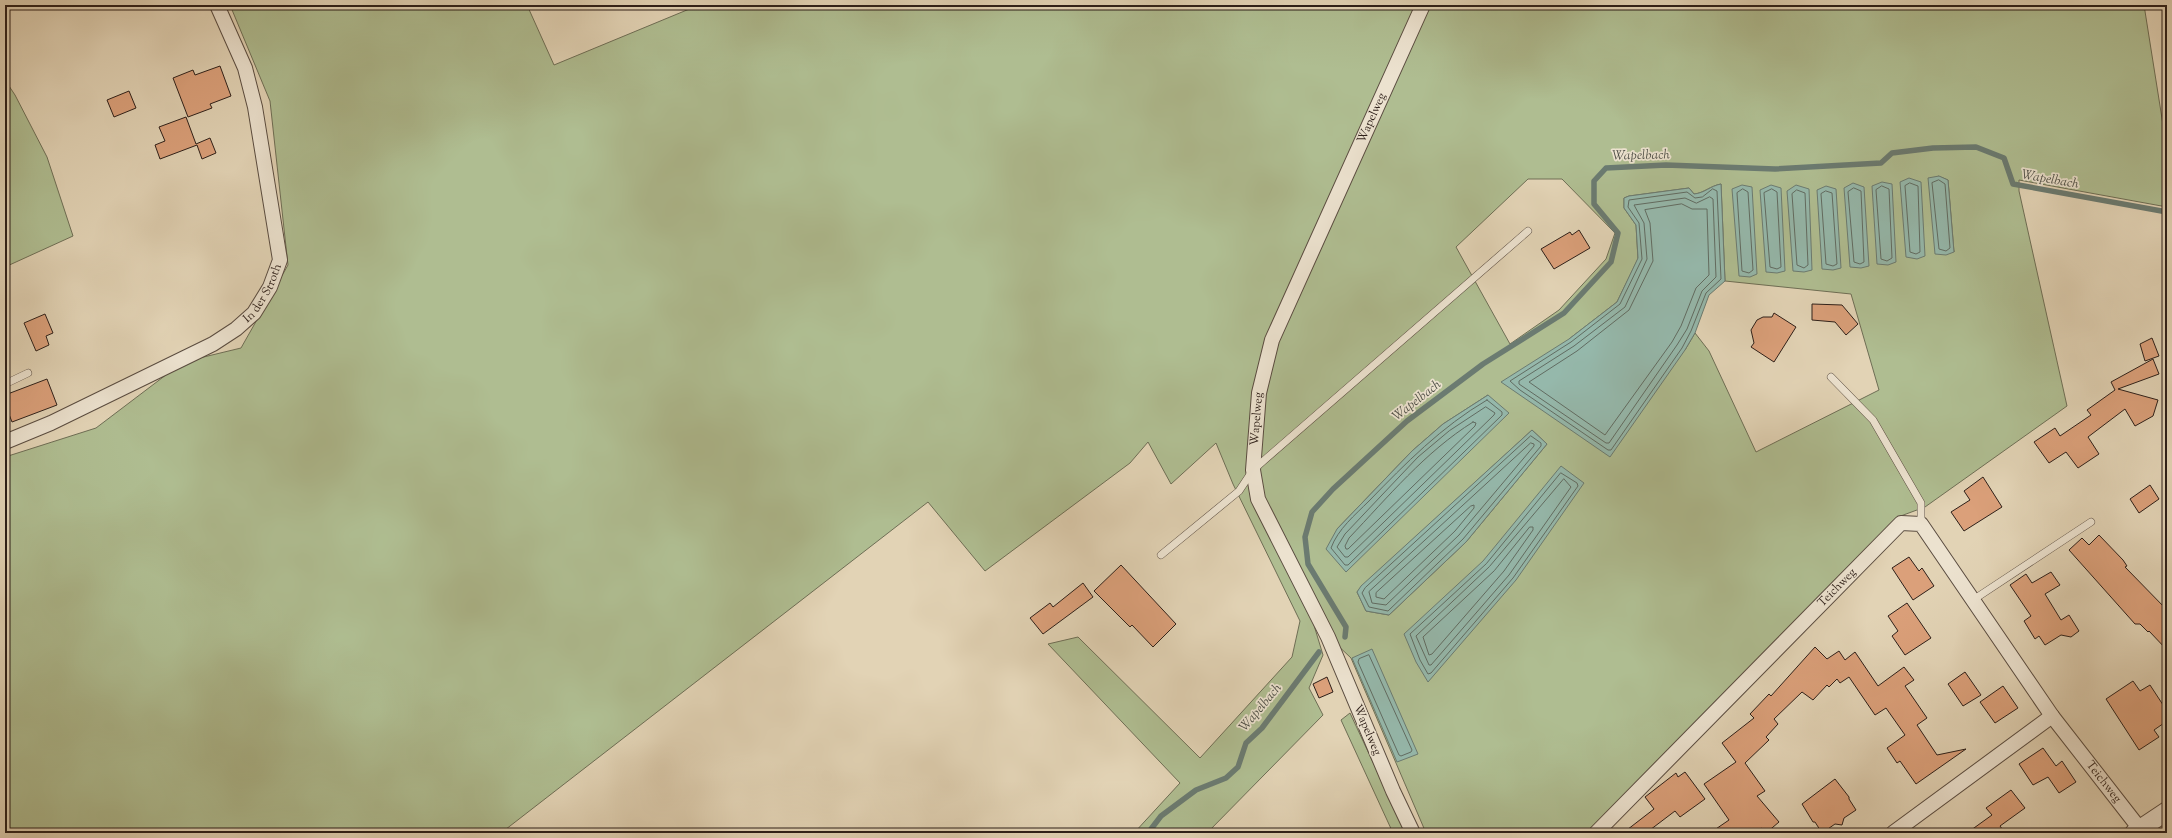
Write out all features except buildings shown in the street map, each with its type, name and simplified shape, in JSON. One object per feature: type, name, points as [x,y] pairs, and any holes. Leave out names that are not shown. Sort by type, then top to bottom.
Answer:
[{"type":"street","name":"In der Stroth","points":[[5,442],[51,423],[213,344],[236,329],[254,313],[270,287],[280,260],[255,107],[245,68],[217,5]]},
{"type":"street","name":"Wapelweg","points":[[1413,833],[1393,791],[1328,637],[1258,498],[1253,470],[1259,393],[1272,340],[1423,5]]},
{"type":"street","name":"Teichweg","points":[[1596,833],[1902,523],[1921,524],[2052,716],[2137,831]]},
{"type":"street","points":[[1893,833],[2052,716]]},
{"type":"street","points":[[2137,831],[2167,811]]},
{"type":"lane","points":[[1161,555],[1239,491],[1253,470],[1528,231]]},
{"type":"lane","points":[[5,384],[28,373]]},
{"type":"lane","points":[[1831,377],[1873,420],[1921,503],[1921,524]]},
{"type":"lane","points":[[1973,600],[2091,522]]},
{"type":"shaded area","points":[[230,5],[527,5],[554,65],[699,5],[2144,5],[2167,150],[2167,207],[2019,180],[2019,191],[2067,406],[1925,507],[1898,517],[1589,833],[1426,833],[1351,658],[1313,622],[1323,655],[1309,688],[1323,715],[1207,833],[1134,833],[1180,783],[1048,644],[1078,637],[1200,758],[1292,657],[1300,621],[1233,484],[1216,443],[1171,484],[1148,442],[1130,463],[985,571],[928,502],[501,833],[5,833],[5,457],[96,428],[183,362],[241,348],[288,265],[270,101]],"holes":[[[1938,176],[1948,180],[1954,252]],[[1528,179],[1562,179],[1615,233],[1606,259],[1559,310],[1510,344],[1456,247]],[[1721,184],[1725,281],[1851,294],[1879,390],[1756,452],[1709,351],[1695,333],[1685,350],[1569,339],[1617,302],[1638,259],[1636,225],[1624,208],[1624,198],[1629,196],[1689,188],[1694,194]],[[1488,395],[1337,529],[1412,451],[1443,424]],[[1532,430],[1547,444],[1466,542],[1389,615],[1366,611],[1357,592]]]},
{"type":"shaded area","points":[[5,80],[15,95],[47,157],[73,236],[5,267]]},
{"type":"shaded area","points":[[1350,713],[1406,833],[1393,833],[1341,720]]},
{"type":"water","points":[[1939,176],[1948,180],[1954,252],[1946,255],[1935,254],[1928,178]]},
{"type":"water","points":[[1909,178],[1921,182],[1925,256],[1917,259],[1906,257],[1900,182]]},
{"type":"water","points":[[1882,182],[1892,184],[1896,262],[1888,265],[1877,264],[1872,186]]},
{"type":"water","points":[[1853,183],[1864,187],[1869,266],[1861,268],[1850,267],[1844,188]]},
{"type":"water","points":[[1721,184],[1725,281],[1709,295],[1695,333],[1685,350],[1610,457],[1501,382],[1569,339],[1617,302],[1638,258],[1636,225],[1624,208],[1624,198],[1629,196],[1689,188],[1694,194]]},
{"type":"water","points":[[1742,185],[1752,187],[1757,274],[1750,277],[1739,276],[1732,189]]},
{"type":"water","points":[[1771,185],[1781,188],[1785,271],[1777,273],[1766,272],[1760,190]]},
{"type":"water","points":[[1796,185],[1809,189],[1812,270],[1804,272],[1793,271],[1787,191]]},
{"type":"water","points":[[1826,186],[1836,189],[1841,268],[1833,270],[1822,269],[1817,190]]},
{"type":"water","points":[[1488,395],[1509,413],[1346,572],[1326,549],[1337,529],[1412,451],[1443,424]]},
{"type":"water","points":[[1532,430],[1547,444],[1466,542],[1389,615],[1366,611],[1357,592],[1361,586]]},
{"type":"water","points":[[1561,466],[1584,483],[1516,580],[1428,682],[1416,662],[1404,634],[1483,561]]},
{"type":"water","points":[[1372,649],[1418,754],[1397,762],[1352,658]]},
{"type":"waterway","name":"Wapelbach","points":[[1345,637],[1346,627],[1308,564],[1305,537],[1312,512],[1333,489],[1407,421],[1483,364],[1564,313],[1611,262],[1618,233],[1594,204],[1594,181],[1606,168],[1666,165],[1775,169],[1881,163],[1892,153],[1933,148],[1976,147],[2004,158],[2013,184],[2167,212]]},
{"type":"waterway","name":"Wapelbach","points":[[1148,833],[1161,816],[1196,790],[1226,778],[1238,767],[1246,743],[1262,728],[1319,652]]}]
